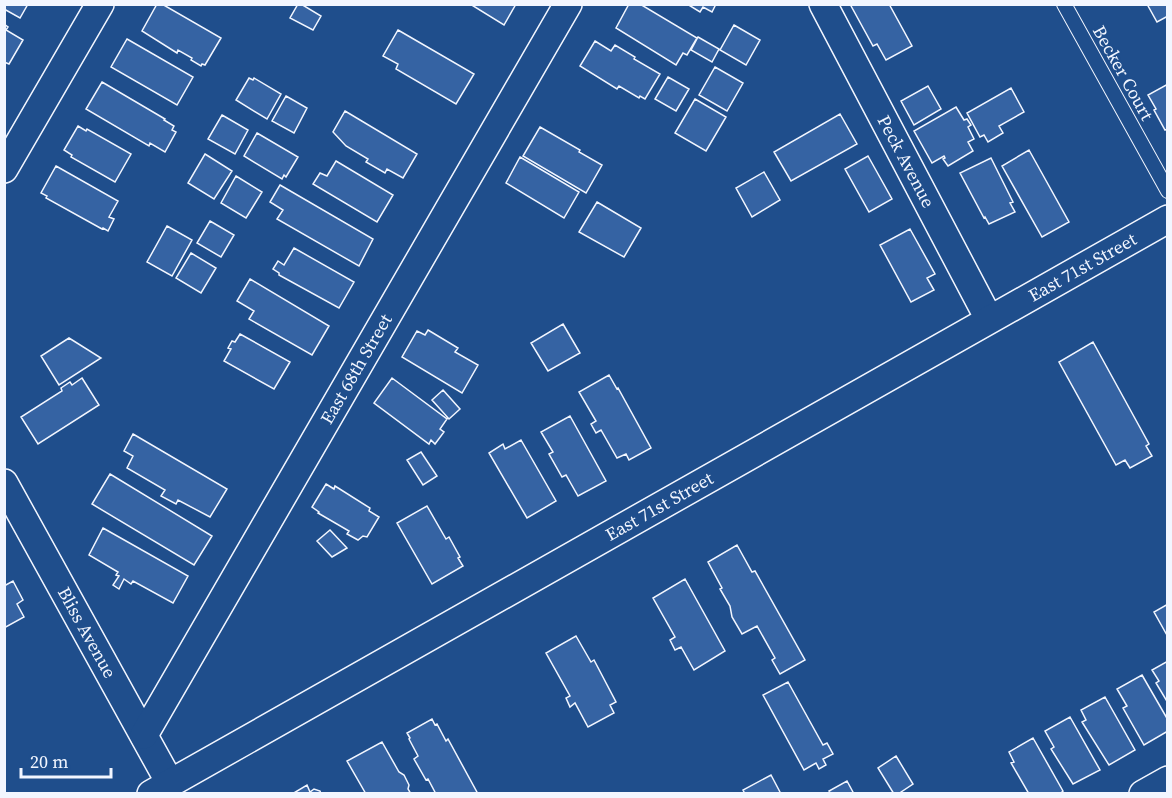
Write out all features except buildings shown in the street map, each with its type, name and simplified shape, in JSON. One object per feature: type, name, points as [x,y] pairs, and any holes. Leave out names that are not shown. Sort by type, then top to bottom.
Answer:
[{"type":"street","points":[[4,169],[100,4]]},
{"type":"street","name":"East 68th Street","points":[[144,735],[568,4]]},
{"type":"street","name":"Peck Avenue","points":[[823,4],[989,319]]},
{"type":"street","name":"East 71st Street","points":[[160,788],[1167,219]]},
{"type":"street","name":"Bliss Avenue","points":[[4,483],[144,735],[160,788]]},
{"type":"street","points":[[1143,794],[1167,780]]},
{"type":"lane","name":"Becker Court","points":[[1064,4],[1167,190]]}]
